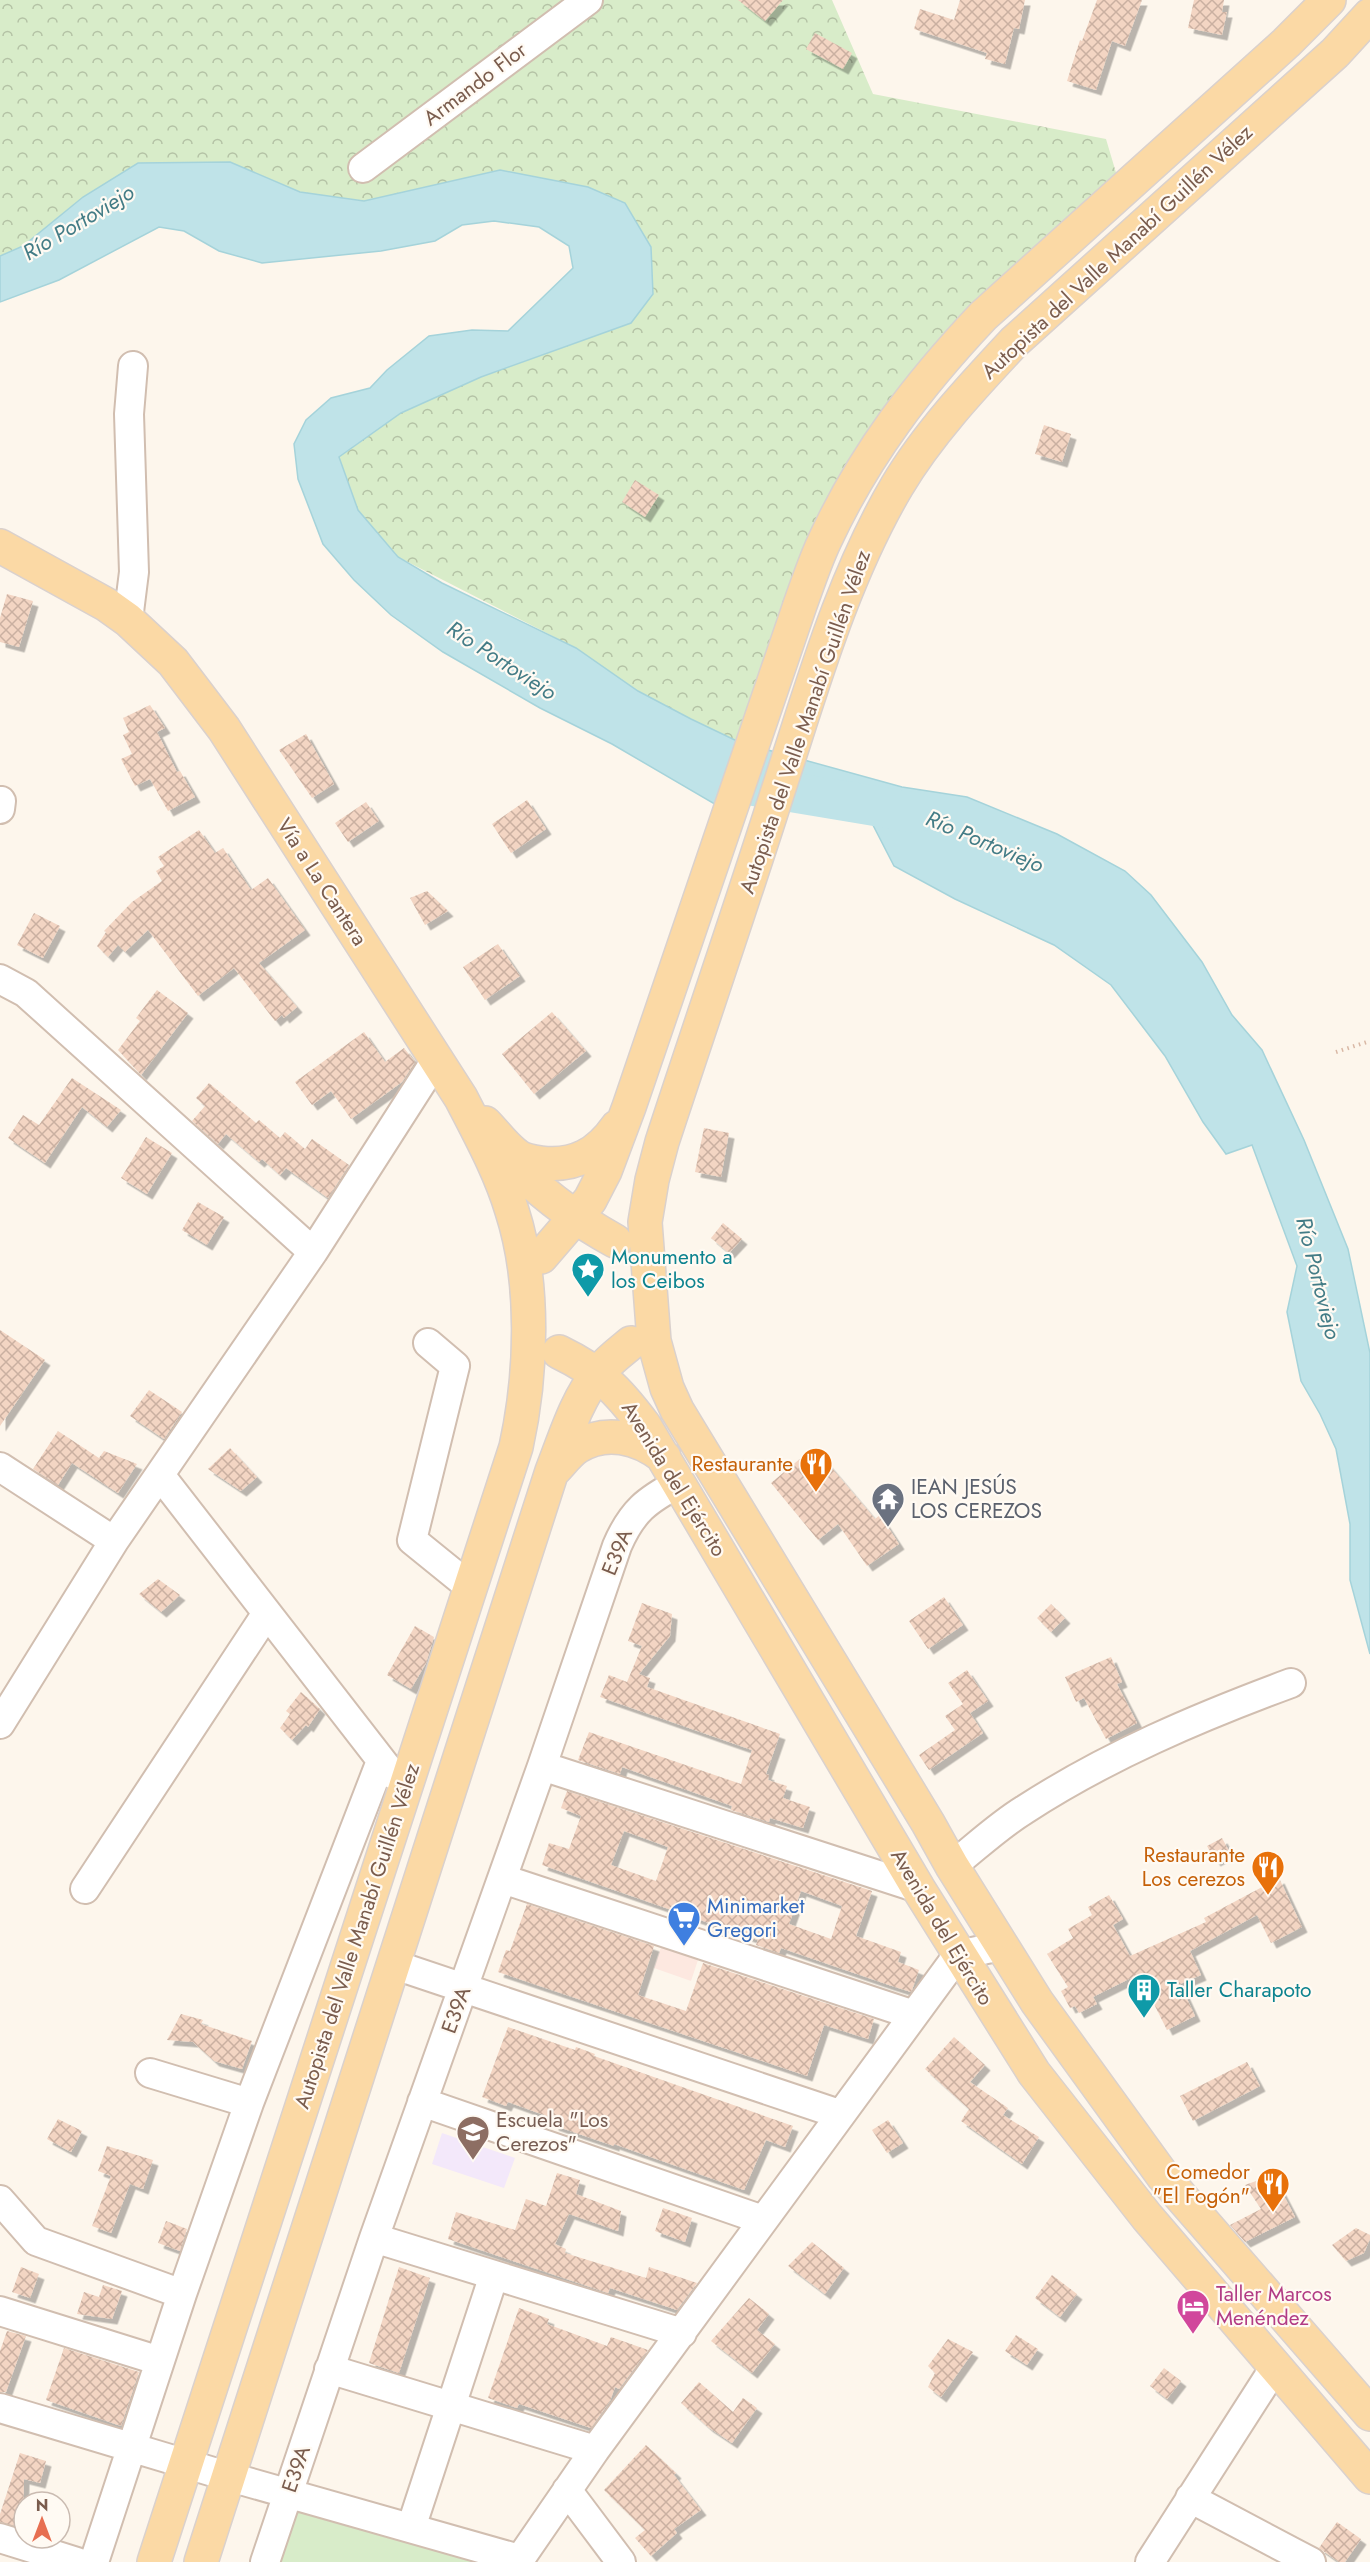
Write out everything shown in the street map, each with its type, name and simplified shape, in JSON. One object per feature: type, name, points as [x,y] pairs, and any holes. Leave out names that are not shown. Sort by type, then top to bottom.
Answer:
[{"type":"main road","name":"Autopista del Valle Manabí Guillén Vélez","points":[[541,1257],[590,1200],[605,1171],[824,542],[874,450],[937,365],[983,316],[1277,51],[1329,0]]},
{"type":"main road","name":"Autopista del Valle Manabí Guillén Vélez","points":[[651,1295],[645,1222],[652,1180],[674,1107],[844,601],[870,538],[898,485],[974,385],[1014,342],[1335,53],[1370,15]]},
{"type":"main road","name":"Vía a La Cantera","points":[[0,546],[79,588],[128,620],[173,662],[224,729],[461,1098],[493,1161],[512,1211],[522,1253],[526,1304]]},
{"type":"main road","points":[[461,1098],[515,1155],[534,1162],[552,1164],[571,1164],[604,1145],[629,1107]]},
{"type":"main road","points":[[461,1098],[495,1144],[530,1181],[576,1217],[615,1240],[629,1250],[640,1263],[648,1278],[651,1295],[646,1321],[631,1343],[618,1352],[588,1359],[559,1352],[543,1340],[532,1323],[526,1304],[527,1287],[532,1271],[550,1248],[575,1237],[589,1235],[615,1240]]},
{"type":"main road","name":"Avenida del Ejército","points":[[651,1295],[654,1341],[666,1388],[676,1410],[904,1782],[1001,1946],[1037,2002],[1162,2176],[1370,2414]]},
{"type":"main road","name":"Autopista del Valle Manabí Guillén Vélez","points":[[154,2562],[516,1447],[525,1408],[529,1361],[526,1304]]},
{"type":"main road","name":"Autopista del Valle Manabí Guillén Vélez","points":[[201,2562],[230,2478],[552,1471],[576,1410],[598,1373],[631,1343]]},
{"type":"main road","name":"Avenida del Ejército","points":[[559,1352],[598,1373],[629,1406],[672,1470],[918,1888],[1034,2073],[1147,2217],[1370,2477]]},
{"type":"main road","points":[[552,1471],[576,1448],[606,1437],[637,1441],[650,1446],[672,1470]]},
{"type":"main road","points":[[1034,2073],[1070,2048]]},
{"type":"street","name":"Armando Flor","points":[[363,168],[588,0]]},
{"type":"street","points":[[128,620],[134,572],[129,414],[134,366]]},
{"type":"street","points":[[0,979],[26,993],[314,1252]]},
{"type":"street","points":[[0,1724],[114,1541],[314,1252],[436,1060]]},
{"type":"street","points":[[428,1343],[455,1366],[412,1540],[470,1587]]},
{"type":"street","points":[[0,1467],[114,1541]]},
{"type":"street","name":"E39A","points":[[265,2562],[374,2238],[503,1879],[617,1546],[626,1525],[672,1470]]},
{"type":"street","points":[[160,1475],[404,1790]]},
{"type":"street","points":[[85,1889],[267,1613]]},
{"type":"street","points":[[952,1866],[1022,1811],[1107,1762],[1208,1714],[1292,1683]]},
{"type":"street","points":[[94,2562],[182,2294],[249,2103],[381,1761]]},
{"type":"street","points":[[542,1766],[918,1888]]},
{"type":"street","points":[[503,1879],[914,2015]]},
{"type":"street","points":[[2,2417],[132,2447],[230,2478],[411,2528],[519,2561],[595,2450],[958,1954],[1001,1946]]},
{"type":"street","points":[[395,1965],[840,2114]]},
{"type":"street","points":[[150,2073],[249,2103]]},
{"type":"street","points":[[422,2102],[763,2220]]},
{"type":"street","points":[[0,2200],[36,2241],[182,2294]]},
{"type":"street","points":[[374,2238],[682,2333]]},
{"type":"street","points":[[411,2528],[494,2275]]},
{"type":"street","points":[[0,2311],[160,2361]]},
{"type":"street","points":[[1150,2562],[1275,2367]]},
{"type":"street","points":[[329,2369],[595,2450]]},
{"type":"street","points":[[567,2490],[621,2562]]},
{"type":"street","points":[[1190,2498],[1311,2562]]},
{"type":"street","points":[[0,2538],[77,2562]]},
{"type":"path","points":[[1335,1052],[1370,1041]]},
{"type":"shaded area","name":"Minimarket Gregori","points":[[661,1947],[698,1960],[691,1981],[654,1968]]},
{"type":"shaded area","name":"Escuela \"Los Cerezos\"","points":[[442,2133],[515,2158],[504,2188],[432,2164]]},
{"type":"green space","points":[[0,0],[832,0],[873,94],[1106,139],[1117,176],[972,307],[907,377],[855,449],[814,532],[739,742],[638,691],[576,648],[398,557],[358,510],[339,457],[401,413],[481,377],[631,323],[653,293],[500,170],[364,201],[300,192],[230,162],[83,197],[23,246],[0,256]]},
{"type":"green space","points":[[298,2508],[502,2562],[280,2562]]},
{"type":"water","points":[[230,162],[300,192],[364,201],[500,170],[588,187],[625,203],[651,247],[653,294],[631,323],[481,377],[401,413],[339,457],[358,510],[398,557],[442,583],[576,648],[638,691],[691,719],[739,742],[902,787],[967,797],[1057,834],[1125,871],[1151,895],[1202,962],[1232,1015],[1262,1050],[1304,1140],[1348,1249],[1370,1353],[1370,1654],[1350,1580],[1350,1524],[1336,1449],[1301,1381],[1287,1312],[1297,1266],[1252,1145],[1226,1154],[1203,1122],[1165,1056],[1111,985],[1054,945],[955,899],[894,866],[859,798],[810,786],[718,806],[612,744],[540,708],[443,652],[391,615],[354,580],[323,544],[298,479],[294,444],[306,420],[331,398],[370,388],[387,370],[429,336],[472,330],[508,331],[573,268],[569,246],[539,227],[494,221],[462,225],[435,241],[381,251],[262,263],[219,251],[184,231],[159,227],[59,280],[0,302],[0,256],[23,246],[83,197],[138,163]]},
{"type":"building","points":[[738,0],[783,0],[765,21]]},
{"type":"building","points":[[960,0],[1025,0],[1019,29],[1014,28],[1005,64],[985,59],[987,53],[914,29],[920,9],[954,20]]},
{"type":"building","points":[[1097,0],[1142,0],[1125,46],[1112,41],[1096,90],[1067,81],[1080,40],[1082,41]]},
{"type":"building","points":[[1194,0],[1224,0],[1222,12],[1227,12],[1222,35],[1188,28]]},
{"type":"building","points":[[815,33],[852,53],[843,69],[806,49]]},
{"type":"building","points":[[1044,425],[1071,434],[1062,462],[1035,454]]},
{"type":"building","points":[[635,480],[659,495],[645,517],[622,502]]},
{"type":"building","points":[[7,594],[33,601],[19,647],[0,642],[0,618]]},
{"type":"building","points":[[150,705],[165,728],[157,732],[177,772],[180,771],[195,797],[168,811],[150,779],[135,786],[121,759],[132,754],[123,735],[129,732],[123,718]]},
{"type":"building","points":[[306,734],[334,784],[312,798],[279,750]]},
{"type":"building","points":[[527,800],[546,829],[511,853],[492,824]]},
{"type":"building","points":[[366,802],[379,821],[348,842],[335,823]]},
{"type":"building","points":[[199,830],[215,853],[223,848],[251,890],[268,878],[305,930],[259,963],[297,1007],[284,1018],[282,1015],[275,1021],[234,968],[198,996],[148,930],[125,952],[118,945],[108,957],[97,946],[106,932],[104,931],[132,902],[162,881],[156,871],[164,866],[158,857]]},
{"type":"building","points":[[427,891],[448,911],[425,925],[410,898]]},
{"type":"building","points":[[34,913],[60,926],[43,958],[17,945]]},
{"type":"building","points":[[498,944],[520,976],[485,1000],[463,967]]},
{"type":"building","points":[[157,990],[188,1013],[141,1075],[118,1050],[140,1021],[136,1018]]},
{"type":"building","points":[[552,1012],[586,1051],[534,1094],[502,1054]]},
{"type":"building","points":[[364,1032],[385,1062],[404,1048],[415,1062],[402,1082],[351,1119],[331,1091],[312,1105],[295,1082]]},
{"type":"building","points":[[72,1078],[121,1110],[107,1127],[82,1107],[45,1163],[8,1138],[23,1115],[39,1125]]},
{"type":"building","points":[[209,1083],[256,1123],[259,1120],[280,1138],[285,1132],[305,1149],[312,1139],[349,1165],[328,1198],[286,1168],[280,1175],[262,1159],[259,1162],[226,1134],[218,1144],[192,1121],[205,1106],[196,1098]]},
{"type":"building","points":[[704,1128],[729,1133],[721,1177],[695,1172]]},
{"type":"building","points":[[146,1137],[172,1153],[147,1194],[121,1178]]},
{"type":"building","points":[[198,1202],[224,1217],[207,1245],[182,1230]]},
{"type":"building","points":[[723,1223],[742,1239],[729,1253],[711,1238]]},
{"type":"building","points":[[0,1330],[45,1360],[0,1426]]},
{"type":"building","points":[[149,1390],[182,1412],[164,1439],[130,1416]]},
{"type":"building","points":[[58,1431],[99,1458],[104,1451],[137,1464],[118,1493],[72,1463],[58,1485],[33,1469]]},
{"type":"building","name":"Restaurante","points":[[814,1447],[875,1519],[880,1515],[899,1544],[867,1566],[838,1524],[818,1540],[771,1483]]},
{"type":"building","points":[[230,1448],[257,1477],[241,1491],[208,1469]]},
{"type":"building","points":[[158,1579],[180,1595],[161,1612],[139,1594]]},
{"type":"building","points":[[944,1597],[963,1625],[928,1649],[909,1621]]},
{"type":"building","points":[[642,1603],[672,1614],[670,1636],[639,1674],[650,1678],[647,1687],[780,1734],[766,1774],[769,1775],[768,1780],[787,1786],[783,1798],[810,1807],[803,1828],[770,1818],[769,1822],[731,1810],[732,1806],[622,1767],[620,1774],[578,1760],[589,1732],[741,1784],[752,1750],[600,1697],[609,1675],[627,1682],[642,1646],[628,1641]]},
{"type":"building","points":[[1051,1604],[1065,1618],[1051,1632],[1037,1618]]},
{"type":"building","points":[[415,1626],[434,1637],[426,1663],[411,1689],[387,1675]]},
{"type":"building","points":[[1111,1657],[1122,1682],[1117,1684],[1137,1723],[1106,1739],[1084,1698],[1076,1702],[1065,1677]]},
{"type":"building","points":[[967,1670],[988,1701],[970,1713],[983,1733],[929,1770],[919,1755],[955,1730],[945,1716],[963,1704],[948,1683]]},
{"type":"building","points":[[301,1692],[320,1709],[308,1727],[306,1725],[292,1740],[280,1728],[290,1714],[286,1711]]},
{"type":"building","points":[[567,1791],[872,1891],[856,1936],[901,1952],[898,1962],[919,1970],[911,1992],[781,1948],[779,1953],[756,1945],[758,1940],[542,1865],[549,1843],[569,1849],[581,1816],[561,1808]],"holes":[[[624,1831],[668,1847],[656,1881],[611,1865]],[[801,1891],[842,1906],[831,1939],[789,1924]]]},
{"type":"building","points":[[1222,1838],[1230,1853],[1215,1861],[1207,1846]]},
{"type":"building","points":[[1279,1878],[1302,1927],[1271,1943],[1257,1915],[1190,1951],[1201,1975],[1180,1984],[1195,2016],[1167,2030],[1139,1974],[1093,1997],[1097,2004],[1079,2013],[1075,2006],[1070,2008],[1061,1991],[1068,1987],[1047,1954],[1073,1938],[1068,1929],[1092,1915],[1088,1907],[1109,1895],[1123,1919],[1113,1925],[1130,1956],[1206,1922],[1204,1918]]},
{"type":"building","points":[[527,1904],[654,1946],[638,1995],[686,2011],[703,1963],[874,2019],[868,2039],[824,2025],[807,2076],[498,1972],[506,1950],[510,1951]]},
{"type":"building","points":[[181,2014],[203,2020],[201,2024],[252,2041],[242,2069],[214,2061],[193,2042],[167,2040]]},
{"type":"building","points":[[508,2027],[575,2050],[576,2047],[595,2054],[594,2056],[793,2126],[785,2147],[766,2140],[744,2190],[553,2125],[555,2119],[508,2102],[506,2106],[482,2097]]},
{"type":"building","points":[[954,2037],[985,2065],[970,2082],[1008,2108],[1003,2115],[1039,2137],[1022,2164],[961,2121],[969,2109],[925,2069]]},
{"type":"building","points":[[1247,2062],[1260,2086],[1193,2121],[1180,2096]]},
{"type":"building","points":[[58,2119],[82,2131],[71,2152],[47,2139]]},
{"type":"building","points":[[888,2120],[903,2143],[887,2153],[872,2130]]},
{"type":"building","points":[[107,2146],[153,2160],[143,2189],[130,2184],[111,2233],[92,2226],[111,2176],[98,2171]]},
{"type":"building","points":[[557,2173],[580,2180],[576,2194],[621,2211],[618,2231],[569,2214],[555,2244],[566,2249],[565,2253],[646,2278],[649,2267],[697,2283],[677,2310],[610,2288],[608,2293],[448,2239],[456,2212],[515,2230],[526,2199],[546,2206]]},
{"type":"building","name":"Comedor \"El Fogón\"","points":[[1273,2175],[1295,2217],[1245,2242],[1230,2225],[1261,2209],[1245,2185]]},
{"type":"building","points":[[663,2208],[692,2218],[685,2242],[655,2231]]},
{"type":"building","points":[[166,2221],[187,2229],[180,2251],[158,2243]]},
{"type":"building","points":[[1356,2228],[1370,2235],[1370,2239],[1364,2253],[1346,2261],[1332,2245]]},
{"type":"building","points":[[812,2242],[844,2268],[825,2294],[788,2266]]},
{"type":"building","points":[[21,2267],[39,2274],[30,2298],[12,2292]]},
{"type":"building","points":[[399,2267],[430,2278],[399,2373],[369,2363]]},
{"type":"building","points":[[1052,2275],[1077,2294],[1060,2317],[1035,2298]]},
{"type":"building","points":[[103,2285],[122,2291],[112,2319],[77,2314],[84,2292],[99,2297]]},
{"type":"building","points":[[749,2298],[769,2314],[757,2330],[775,2344],[752,2373],[711,2341]]},
{"type":"building","points":[[519,2308],[549,2319],[547,2324],[607,2346],[611,2337],[648,2350],[619,2389],[615,2387],[610,2401],[591,2428],[519,2404],[517,2408],[488,2398]]},
{"type":"building","points":[[7,2331],[26,2336],[6,2392],[0,2392],[0,2351]]},
{"type":"building","points":[[1016,2335],[1038,2349],[1027,2365],[1005,2351]]},
{"type":"building","points":[[948,2339],[973,2352],[941,2397],[928,2387],[935,2373],[928,2366]]},
{"type":"building","points":[[64,2348],[139,2372],[121,2426],[46,2400]]},
{"type":"building","points":[[1164,2368],[1181,2381],[1167,2399],[1150,2386]]},
{"type":"building","points":[[699,2382],[733,2412],[743,2398],[757,2408],[732,2443],[708,2427],[681,2403]]},
{"type":"building","points":[[646,2445],[676,2473],[674,2475],[701,2510],[674,2529],[677,2533],[651,2556],[635,2538],[645,2530],[604,2490]]},
{"type":"building","points":[[20,2453],[46,2461],[40,2483],[24,2479],[24,2490],[12,2490],[12,2525],[0,2522],[0,2514]]},
{"type":"building","points":[[1337,2522],[1361,2539],[1345,2562],[1339,2562],[1319,2548]]},
{"type":"waterway","name":"Río Portoviejo","points":[[740,781],[748,785],[917,813]]},
{"type":"place","name":"Monumento a los Ceibos","points":[[588,1298]]},
{"type":"place","name":"Restaurante","points":[[816,1493]]},
{"type":"place","name":"IEAN JESÚS LOS CEREZOS","points":[[888,1528]]},
{"type":"place","name":"Restaurante Los cerezos","points":[[1268,1896]]},
{"type":"place","name":"Minimarket Gregori","points":[[684,1947]]},
{"type":"place","name":"Taller Charapoto","points":[[1144,2019]]},
{"type":"place","name":"Escuela \"Los Cerezos\"","points":[[473,2161]]},
{"type":"place","name":"Comedor \"El Fogón\"","points":[[1273,2213]]},
{"type":"place","name":"Taller Marcos Menéndez","points":[[1193,2335]]}]
